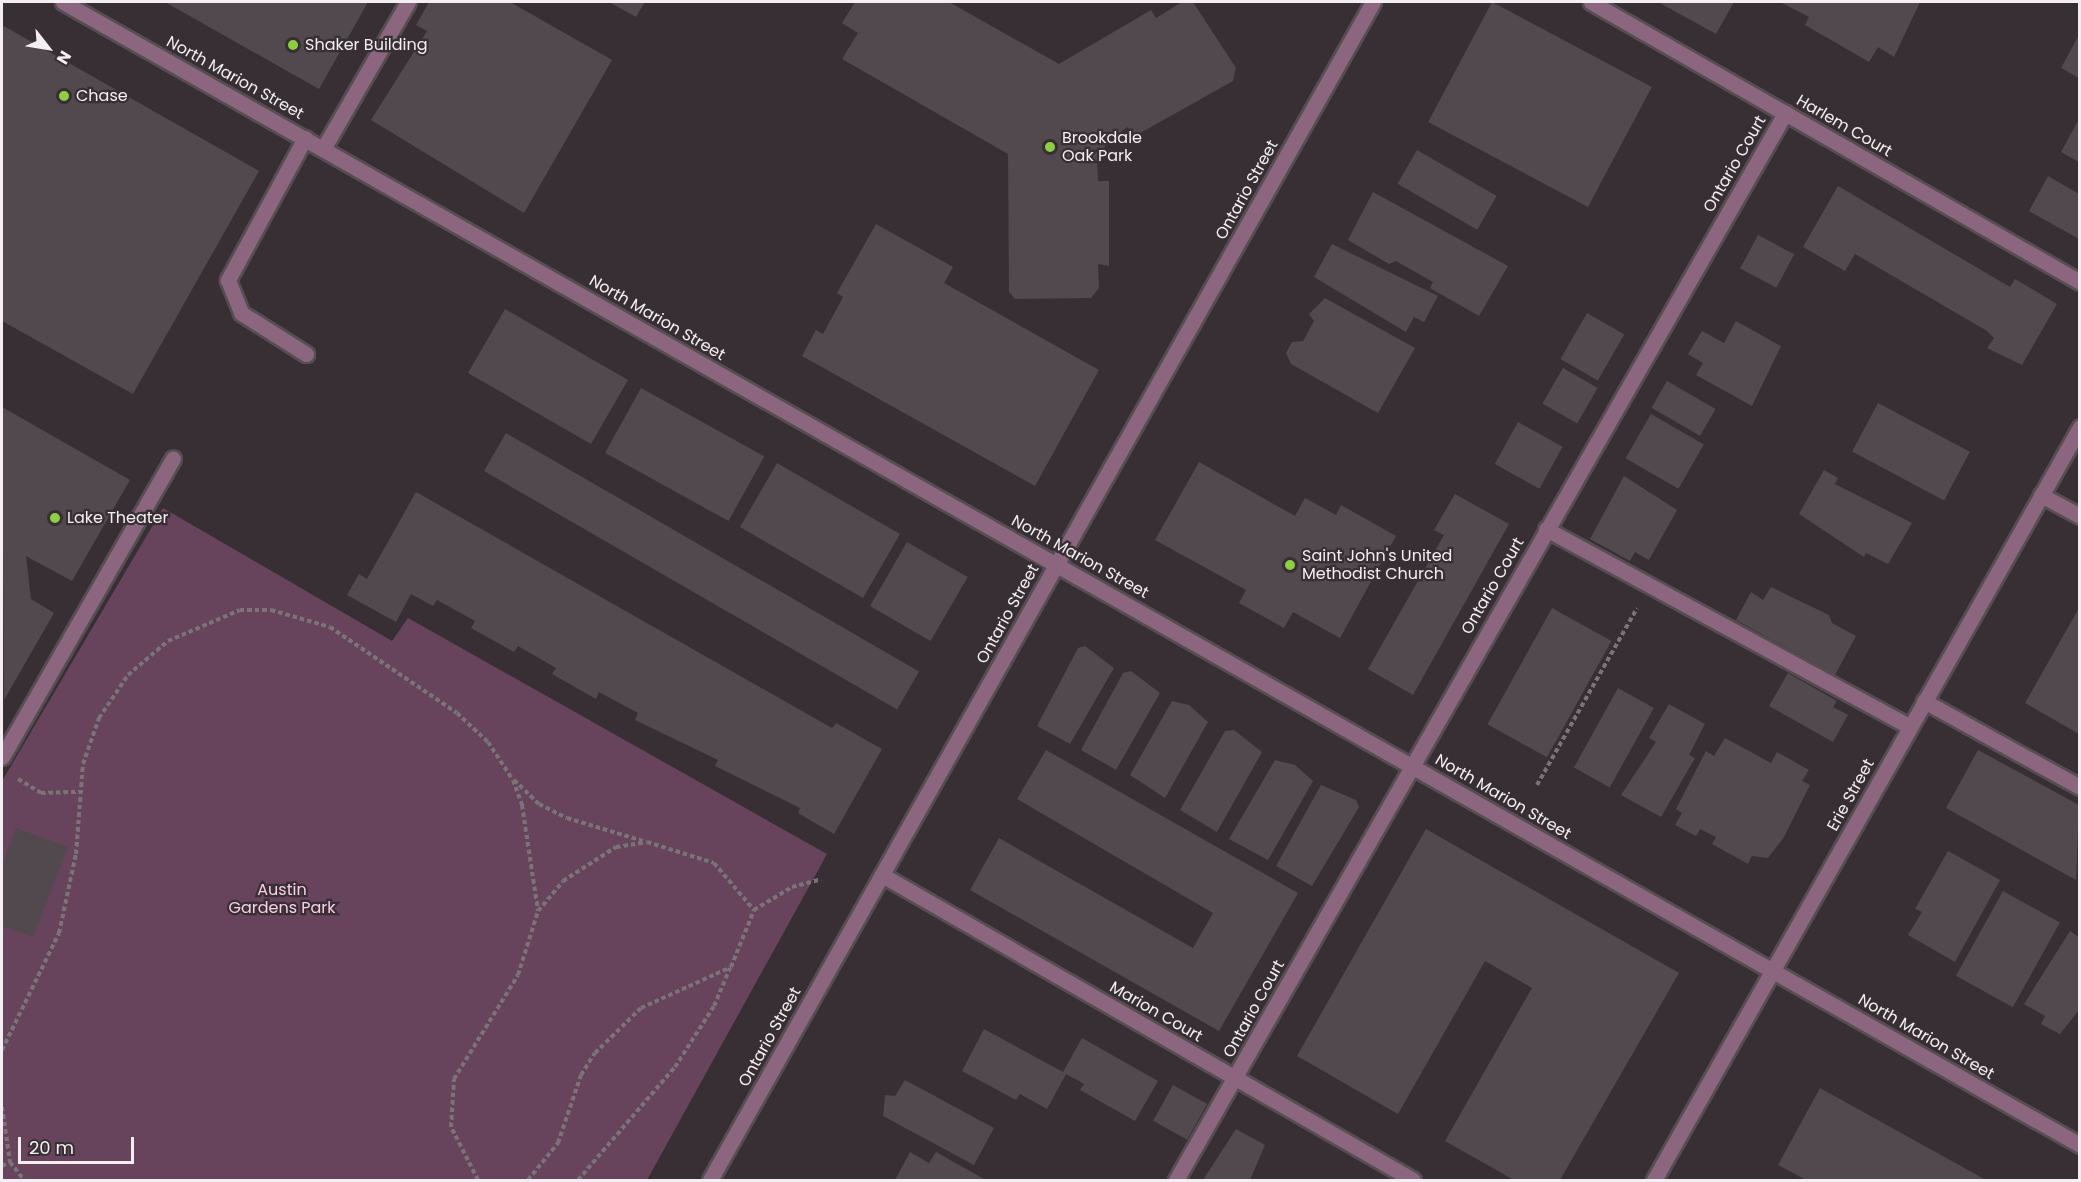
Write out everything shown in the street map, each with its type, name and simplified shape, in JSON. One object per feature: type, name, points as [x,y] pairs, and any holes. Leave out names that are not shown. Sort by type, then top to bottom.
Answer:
[{"type":"street","name":"North Marion Street","points":[[63,2],[2079,1145]]},
{"type":"street","points":[[323,149],[408,2]]},
{"type":"street","name":"Ontario Street","points":[[710,1180],[1373,2]]},
{"type":"street","name":"Harlem Court","points":[[1591,2],[2079,282]]},
{"type":"street","name":"Ontario Court","points":[[1176,1180],[1236,1079],[1411,766],[1785,113]]},
{"type":"street","points":[[305,138],[228,280],[241,313],[306,354]]},
{"type":"street","name":"Erie Street","points":[[1654,1180],[2079,427]]},
{"type":"street","points":[[2,757],[173,459]]},
{"type":"street","points":[[2041,495],[2079,516]]},
{"type":"street","points":[[1546,529],[1911,726]]},
{"type":"street","points":[[1924,701],[2079,787]]},
{"type":"street","name":"Marion Court","points":[[882,875],[1413,1180]]},
{"type":"path","points":[[1537,785],[1650,585]]},
{"type":"path","points":[[2,1050],[59,933],[76,854],[79,792],[99,718],[128,675],[168,641],[240,610],[271,610],[330,627],[457,713],[488,742],[513,780],[539,804],[567,818],[714,863],[754,910]]},
{"type":"path","points":[[11,775],[41,793],[79,792]]},
{"type":"path","points":[[478,1180],[451,1127],[454,1079],[519,975],[538,911],[532,849],[513,780]]},
{"type":"path","points":[[538,911],[563,881],[594,858],[647,843]]},
{"type":"path","points":[[579,1180],[675,1067],[714,1006],[754,910],[792,887],[822,879]]},
{"type":"path","points":[[529,1180],[558,1143],[581,1075],[595,1053],[641,1008],[731,968]]},
{"type":"path","points":[[2,1107],[10,1162],[24,1180]]},
{"type":"path","points":[[2,1166],[10,1162]]},
{"type":"green space","name":"Austin Gardens Park","points":[[163,508],[392,641],[408,618],[827,854],[647,1180],[2,1180],[2,781]]},
{"type":"building","name":"Shaker Building","points":[[165,2],[368,2],[319,89]]},
{"type":"building","points":[[429,2],[510,2],[612,60],[524,213],[371,120],[427,31],[416,25]]},
{"type":"building","points":[[609,2],[645,2],[636,17]]},
{"type":"building","name":"Brookdale Oak Park","points":[[855,2],[949,2],[1059,64],[1151,10],[1156,18],[1182,2],[1193,2],[1236,68],[1233,81],[1133,137],[1128,127],[1109,139],[1097,160],[1098,181],[1109,181],[1109,266],[1098,264],[1099,288],[1091,298],[1015,299],[1009,292],[1008,154],[842,59],[858,33],[842,23]]},
{"type":"building","points":[[1492,2],[1652,87],[1588,207],[1428,122]]},
{"type":"building","points":[[1658,2],[1734,2],[1716,34]]},
{"type":"building","points":[[1780,2],[1920,2],[1894,57],[1878,47],[1869,62],[1805,25],[1809,17]]},
{"type":"building","points":[[2,25],[259,171],[133,394],[2,321]]},
{"type":"building","points":[[2079,35],[2079,78],[2061,68]]},
{"type":"building","points":[[2079,119],[2079,162],[2061,152]]},
{"type":"building","points":[[1417,150],[1497,196],[1477,230],[1398,184]]},
{"type":"building","points":[[2048,176],[2079,194],[2079,239],[2029,211]]},
{"type":"building","points":[[1838,186],[2010,287],[2015,279],[2057,304],[2022,365],[1987,348],[1994,338],[1987,331],[1855,254],[1845,271],[1803,247]]},
{"type":"building","points":[[1373,192],[1508,266],[1479,316],[1430,288],[1433,282],[1396,261],[1389,264],[1348,240]]},
{"type":"building","points":[[876,224],[953,267],[944,283],[1099,370],[1035,486],[802,356],[816,330],[823,334],[843,297],[837,293]]},
{"type":"building","points":[[1758,235],[1794,254],[1776,288],[1740,269]]},
{"type":"building","points":[[1332,244],[1438,296],[1424,322],[1414,317],[1406,332],[1314,277]]},
{"type":"building","points":[[1325,298],[1415,348],[1378,413],[1291,364],[1286,353],[1292,342],[1303,341],[1314,321],[1309,314]]},
{"type":"building","points":[[505,309],[628,380],[591,444],[468,373]]},
{"type":"building","points":[[1587,313],[1624,334],[1598,380],[1560,359]]},
{"type":"building","points":[[1736,321],[1781,346],[1752,406],[1696,375],[1703,363],[1688,354],[1702,331],[1724,343]]},
{"type":"building","points":[[1563,368],[1598,388],[1577,424],[1542,404]]},
{"type":"building","points":[[1667,381],[1715,409],[1700,436],[1652,408]]},
{"type":"building","points":[[641,388],[764,456],[728,521],[605,453]]},
{"type":"building","points":[[1878,403],[1970,452],[1944,500],[1852,452]]},
{"type":"building","name":"Lake Theater","points":[[2,407],[130,480],[72,581],[26,556],[31,599],[54,613],[4,700]]},
{"type":"building","points":[[1651,414],[1704,444],[1678,489],[1626,458]]},
{"type":"building","points":[[1518,422],[1563,447],[1539,489],[1495,464]]},
{"type":"building","points":[[506,433],[919,672],[897,710],[484,471]]},
{"type":"building","name":"Saint John's United Methodist Church","points":[[1199,462],[1295,516],[1305,498],[1336,515],[1341,505],[1396,536],[1340,638],[1293,612],[1284,628],[1239,603],[1246,590],[1155,540]]},
{"type":"building","points":[[777,463],[900,534],[863,598],[740,527]]},
{"type":"building","points":[[1824,470],[1838,478],[1835,484],[1912,523],[1888,564],[1866,553],[1864,557],[1799,514]]},
{"type":"building","points":[[1624,476],[1677,510],[1649,560],[1635,552],[1630,561],[1590,539]]},
{"type":"building","points":[[416,492],[832,728],[836,723],[882,749],[834,834],[798,813],[800,808],[715,766],[718,760],[635,720],[638,713],[599,692],[596,699],[552,674],[556,668],[518,646],[514,652],[471,628],[475,621],[437,600],[433,606],[411,594],[396,622],[347,595],[359,574],[367,579]]},
{"type":"building","points":[[1455,494],[1509,524],[1413,695],[1368,669],[1444,535],[1434,530]]},
{"type":"building","points":[[907,542],[968,577],[931,641],[870,606]]},
{"type":"building","points":[[1771,587],[1829,615],[1832,623],[1856,636],[1835,675],[1736,620],[1751,592],[1763,600]]},
{"type":"building","points":[[1552,608],[1611,641],[1547,757],[1488,724]]},
{"type":"building","points":[[2079,608],[2079,734],[2025,703]]},
{"type":"building","points":[[1085,646],[1114,668],[1070,744],[1037,726],[1078,648]]},
{"type":"building","points":[[1131,671],[1160,693],[1116,770],[1081,750],[1123,673]]},
{"type":"building","points":[[1788,673],[1837,701],[1833,707],[1848,715],[1833,742],[1769,706]]},
{"type":"building","points":[[1618,688],[1654,708],[1610,787],[1574,768]]},
{"type":"building","points":[[1172,701],[1189,705],[1208,722],[1165,798],[1130,775]]},
{"type":"building","points":[[1669,704],[1705,724],[1689,755],[1695,758],[1661,817],[1621,795],[1656,742],[1649,738]]},
{"type":"building","points":[[1234,730],[1262,752],[1217,832],[1180,810],[1225,731]]},
{"type":"building","points":[[1725,738],[1771,763],[1777,752],[1809,770],[1802,781],[1810,785],[1784,837],[1768,858],[1752,856],[1748,864],[1712,844],[1716,837],[1700,829],[1696,836],[1675,825],[1682,813],[1676,809],[1706,751],[1714,756]]},
{"type":"building","points":[[1046,750],[1298,893],[1219,1031],[970,890],[999,838],[1193,948],[1213,913],[1017,799]]},
{"type":"building","points":[[1978,750],[2079,805],[2076,880],[1946,808]]},
{"type":"building","points":[[1275,760],[1295,765],[1313,781],[1268,860],[1229,839]]},
{"type":"building","points":[[1321,785],[1356,800],[1359,807],[1312,886],[1276,866]]},
{"type":"building","points":[[16,828],[68,847],[33,937],[2,926],[2,865]]},
{"type":"building","points":[[1426,829],[1679,973],[1560,1180],[1514,1180],[1445,1141],[1532,988],[1485,961],[1398,1114],[1297,1056]]},
{"type":"building","points":[[1948,851],[2000,880],[1955,962],[1908,935],[1922,912],[1915,909]]},
{"type":"building","points":[[2003,891],[2060,923],[2013,1007],[1956,976]]},
{"type":"building","points":[[2070,931],[2079,937],[2079,1010],[2060,1034],[2041,1024],[2045,1016],[2024,1004]]},
{"type":"building","points":[[984,1029],[1063,1072],[1082,1038],[1158,1081],[1135,1121],[1080,1090],[1084,1084],[1066,1074],[1047,1109],[1020,1094],[1016,1100],[962,1071]]},
{"type":"building","points":[[905,1080],[994,1128],[974,1165],[883,1116],[885,1095],[895,1096]]},
{"type":"building","points":[[1173,1085],[1207,1104],[1187,1140],[1153,1121]]},
{"type":"building","points":[[1820,1088],[1986,1180],[1806,1180],[1778,1165]]},
{"type":"building","points":[[1236,1129],[1265,1145],[1250,1180],[1203,1180]]},
{"type":"building","points":[[910,1152],[929,1163],[936,1152],[986,1180],[895,1180]]},
{"type":"place","name":"Shaker Building","points":[[293,45]]},
{"type":"place","name":"Chase","points":[[64,96]]},
{"type":"place","name":"Brookdale Oak Park","points":[[1050,147]]},
{"type":"place","name":"Lake Theater","points":[[55,518]]},
{"type":"place","name":"Saint John's United Methodist Church","points":[[1290,565]]}]
